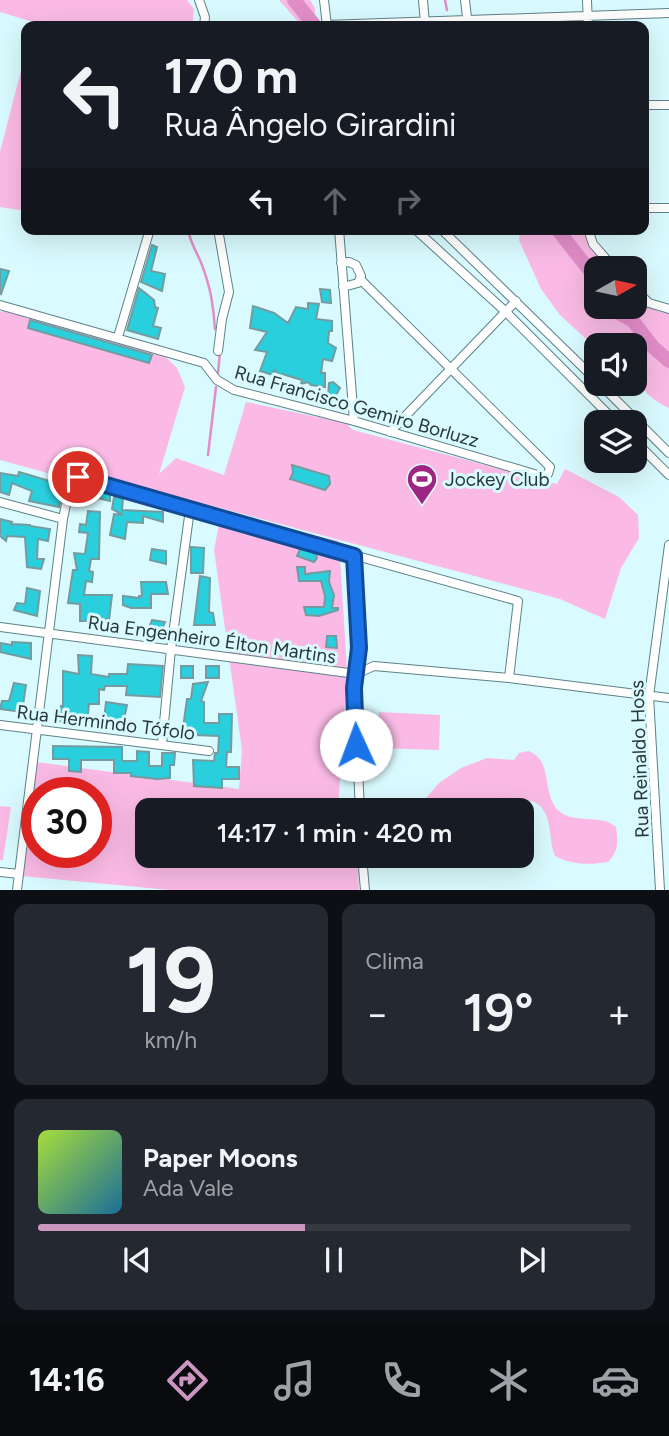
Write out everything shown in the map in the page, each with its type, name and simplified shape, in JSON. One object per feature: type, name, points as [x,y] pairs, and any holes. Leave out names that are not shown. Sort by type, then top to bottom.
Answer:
[{"type":"street","points":[[199,0],[205,21]]},
{"type":"street","points":[[324,0],[326,21]]},
{"type":"street","points":[[423,0],[425,21]]},
{"type":"street","points":[[465,0],[467,21]]},
{"type":"street","points":[[587,0],[588,21]]},
{"type":"street","points":[[497,21],[669,13]]},
{"type":"street","points":[[649,105],[669,105]]},
{"type":"street","points":[[649,208],[669,208]]},
{"type":"street","points":[[118,337],[148,235]]},
{"type":"street","points":[[218,351],[229,292],[219,235]]},
{"type":"street","points":[[339,235],[354,421]]},
{"type":"street","points":[[422,235],[506,312],[604,410]]},
{"type":"street","points":[[447,235],[584,368]]},
{"type":"street","points":[[590,235],[593,244],[604,256]]},
{"type":"street","points":[[341,263],[356,265],[360,272],[360,278],[355,285],[344,287]]},
{"type":"street","points":[[360,278],[451,369]]},
{"type":"street","points":[[390,432],[516,301]]},
{"type":"street","points":[[648,302],[669,309]]},
{"type":"street","name":"Rua Francisco Gemiro Borluzz","points":[[0,305],[204,363],[217,380],[234,390],[354,421],[541,476],[550,471],[550,467],[451,369]]},
{"type":"street","points":[[612,396],[669,453]]},
{"type":"street","points":[[647,453],[669,475]]},
{"type":"street","points":[[16,890],[63,519],[71,480],[74,477],[518,601],[509,678]]},
{"type":"street","points":[[0,502],[63,519]]},
{"type":"street","points":[[162,744],[171,649],[190,509]]},
{"type":"street","name":"Rua Reinaldo Hoss","points":[[660,890],[649,696],[669,545]]},
{"type":"street","points":[[354,556],[359,648],[355,711],[359,798]]},
{"type":"street","name":"Rua Engenheiro Élton Martins","points":[[0,626],[356,674],[374,666],[509,678],[669,698]]},
{"type":"street","name":"Rua Hermindo Tófolo","points":[[0,725],[209,751]]},
{"type":"street","points":[[363,868],[365,890]]},
{"type":"street","points":[[0,872],[19,874]]},
{"type":"shaded area","points":[[0,0],[187,0],[194,9],[193,21],[30,21],[0,12]]},
{"type":"shaded area","points":[[279,0],[310,0],[315,8],[314,21],[298,21]]},
{"type":"shaded area","points":[[21,70],[21,210],[0,207],[0,152]]},
{"type":"shaded area","points":[[519,235],[585,235],[586,240],[600,256],[584,256],[584,319],[647,319],[648,305],[669,314],[669,408],[647,393],[647,333],[584,333],[584,337],[560,315],[541,289],[519,240]]},
{"type":"shaded area","name":"Jockey Club","points":[[8,310],[164,355],[177,368],[185,387],[159,474],[176,458],[224,475],[246,402],[346,423],[353,430],[557,484],[565,469],[619,497],[638,515],[639,538],[621,568],[605,619],[560,599],[82,471],[68,471],[62,477],[0,460],[0,312]]},
{"type":"shaded area","points":[[221,514],[339,541],[347,670],[339,798],[135,798],[135,868],[358,868],[359,890],[169,890],[22,876],[23,868],[112,868],[112,777],[34,777],[36,762],[239,789],[242,750],[214,550]]},
{"type":"shaded area","points":[[379,712],[440,715],[439,750],[377,748]]},
{"type":"shaded area","points":[[528,751],[536,755],[541,762],[550,796],[559,811],[572,817],[603,821],[616,827],[617,846],[608,862],[581,864],[555,856],[547,818],[534,802],[534,798],[426,798],[439,783],[461,768],[487,758],[514,760],[519,753]]},
{"type":"shaded area","points":[[0,806],[11,807],[3,860],[0,860]]},
{"type":"building","points":[[152,245],[157,247],[151,271],[165,274],[162,291],[141,282]]},
{"type":"building","points":[[0,269],[9,271],[1,294],[0,293]]},
{"type":"building","points":[[139,288],[154,300],[155,307],[158,308],[153,326],[161,328],[158,339],[127,330]]},
{"type":"building","points":[[320,289],[330,290],[331,303],[322,302]]},
{"type":"building","points":[[308,303],[319,304],[316,319],[332,321],[328,343],[336,348],[332,361],[323,359],[321,373],[325,373],[325,387],[308,382],[301,384],[302,380],[282,374],[281,376],[274,370],[273,375],[260,371],[267,352],[255,350],[267,332],[250,328],[253,306],[274,313],[288,323],[296,307],[308,309]]},
{"type":"building","points":[[30,320],[152,355],[149,363],[28,328]]},
{"type":"building","points":[[333,382],[340,388],[336,395],[328,395],[329,383]]},
{"type":"building","points":[[292,465],[329,476],[330,484],[325,490],[290,479],[293,473]]},
{"type":"building","points":[[19,472],[63,485],[59,507],[29,501],[32,491],[12,483],[9,495],[0,492],[0,473],[18,476]]},
{"type":"building","points":[[84,487],[110,494],[110,501],[83,495]]},
{"type":"building","points":[[114,497],[123,498],[122,510],[163,512],[163,522],[143,516],[143,523],[127,522],[125,539],[110,535],[114,514],[123,515],[112,509]]},
{"type":"building","points":[[88,511],[100,512],[99,559],[91,559],[89,571],[93,572],[92,582],[86,581],[84,595],[112,595],[109,620],[92,617],[92,621],[80,621],[80,604],[68,603],[73,570],[77,570],[74,553],[85,554],[88,533],[79,532],[80,524],[86,525]]},
{"type":"building","points":[[0,519],[12,522],[11,524],[50,529],[48,541],[38,539],[37,559],[44,559],[41,569],[27,567],[25,537],[7,536],[6,541],[0,536]]},
{"type":"building","points":[[191,547],[204,548],[203,573],[191,573]]},
{"type":"building","points":[[152,549],[166,551],[166,564],[150,560]]},
{"type":"building","points":[[300,549],[315,551],[317,558],[314,562],[297,556]]},
{"type":"building","points":[[297,567],[305,567],[305,574],[330,571],[329,582],[334,595],[332,608],[338,610],[319,616],[306,615],[304,607],[324,607],[325,596],[321,581],[299,581]]},
{"type":"building","points":[[200,576],[210,578],[209,612],[213,613],[215,625],[194,625]]},
{"type":"building","points":[[141,582],[166,582],[168,594],[151,594],[151,608],[131,608],[123,605],[123,596],[142,596]]},
{"type":"building","points":[[27,588],[40,591],[37,616],[14,610],[17,603],[25,604]]},
{"type":"building","points":[[152,620],[165,622],[161,632],[148,630]]},
{"type":"building","points":[[327,636],[336,636],[337,648],[326,647]]},
{"type":"building","points":[[12,642],[31,643],[31,659],[0,652],[0,643],[12,645]]},
{"type":"building","points":[[78,655],[92,656],[91,674],[109,677],[109,674],[127,674],[128,664],[163,666],[160,697],[126,695],[127,686],[105,686],[104,690],[99,689],[99,704],[89,704],[87,723],[57,721],[61,706],[63,707],[63,671],[79,674]]},
{"type":"building","points":[[181,666],[193,666],[193,678],[181,678]]},
{"type":"building","points":[[206,666],[219,666],[219,678],[206,678]]},
{"type":"building","points":[[208,682],[201,701],[204,702],[204,723],[219,723],[219,714],[232,714],[231,752],[227,752],[226,767],[239,767],[239,779],[222,779],[222,788],[194,786],[193,760],[214,761],[215,753],[218,753],[219,736],[182,735],[187,699],[191,699],[193,684]]},
{"type":"building","points":[[14,683],[26,685],[22,712],[0,709],[2,701],[9,701]]},
{"type":"building","points":[[106,702],[127,705],[122,729],[103,729]]},
{"type":"building","points":[[53,746],[122,747],[122,761],[137,761],[137,751],[149,752],[149,766],[162,766],[162,753],[175,753],[174,765],[170,765],[170,778],[157,779],[131,776],[131,773],[114,773],[114,760],[81,760],[81,772],[69,771],[69,759],[53,759]]},
{"type":"waterway","points":[[294,0],[311,21]]},
{"type":"waterway","points":[[445,0],[447,10]]},
{"type":"waterway","points":[[189,235],[208,282],[215,329]]},
{"type":"waterway","points":[[562,235],[584,263]]},
{"type":"waterway","points":[[629,319],[669,361]]},
{"type":"waterway","points":[[218,373],[220,352]]},
{"type":"waterway","points":[[208,455],[216,387]]},
{"type":"place","name":"Jockey Club","points":[[422,506]]},
{"type":"route","points":[[78,477],[354,556],[359,648],[354,688],[356,745]]}]
